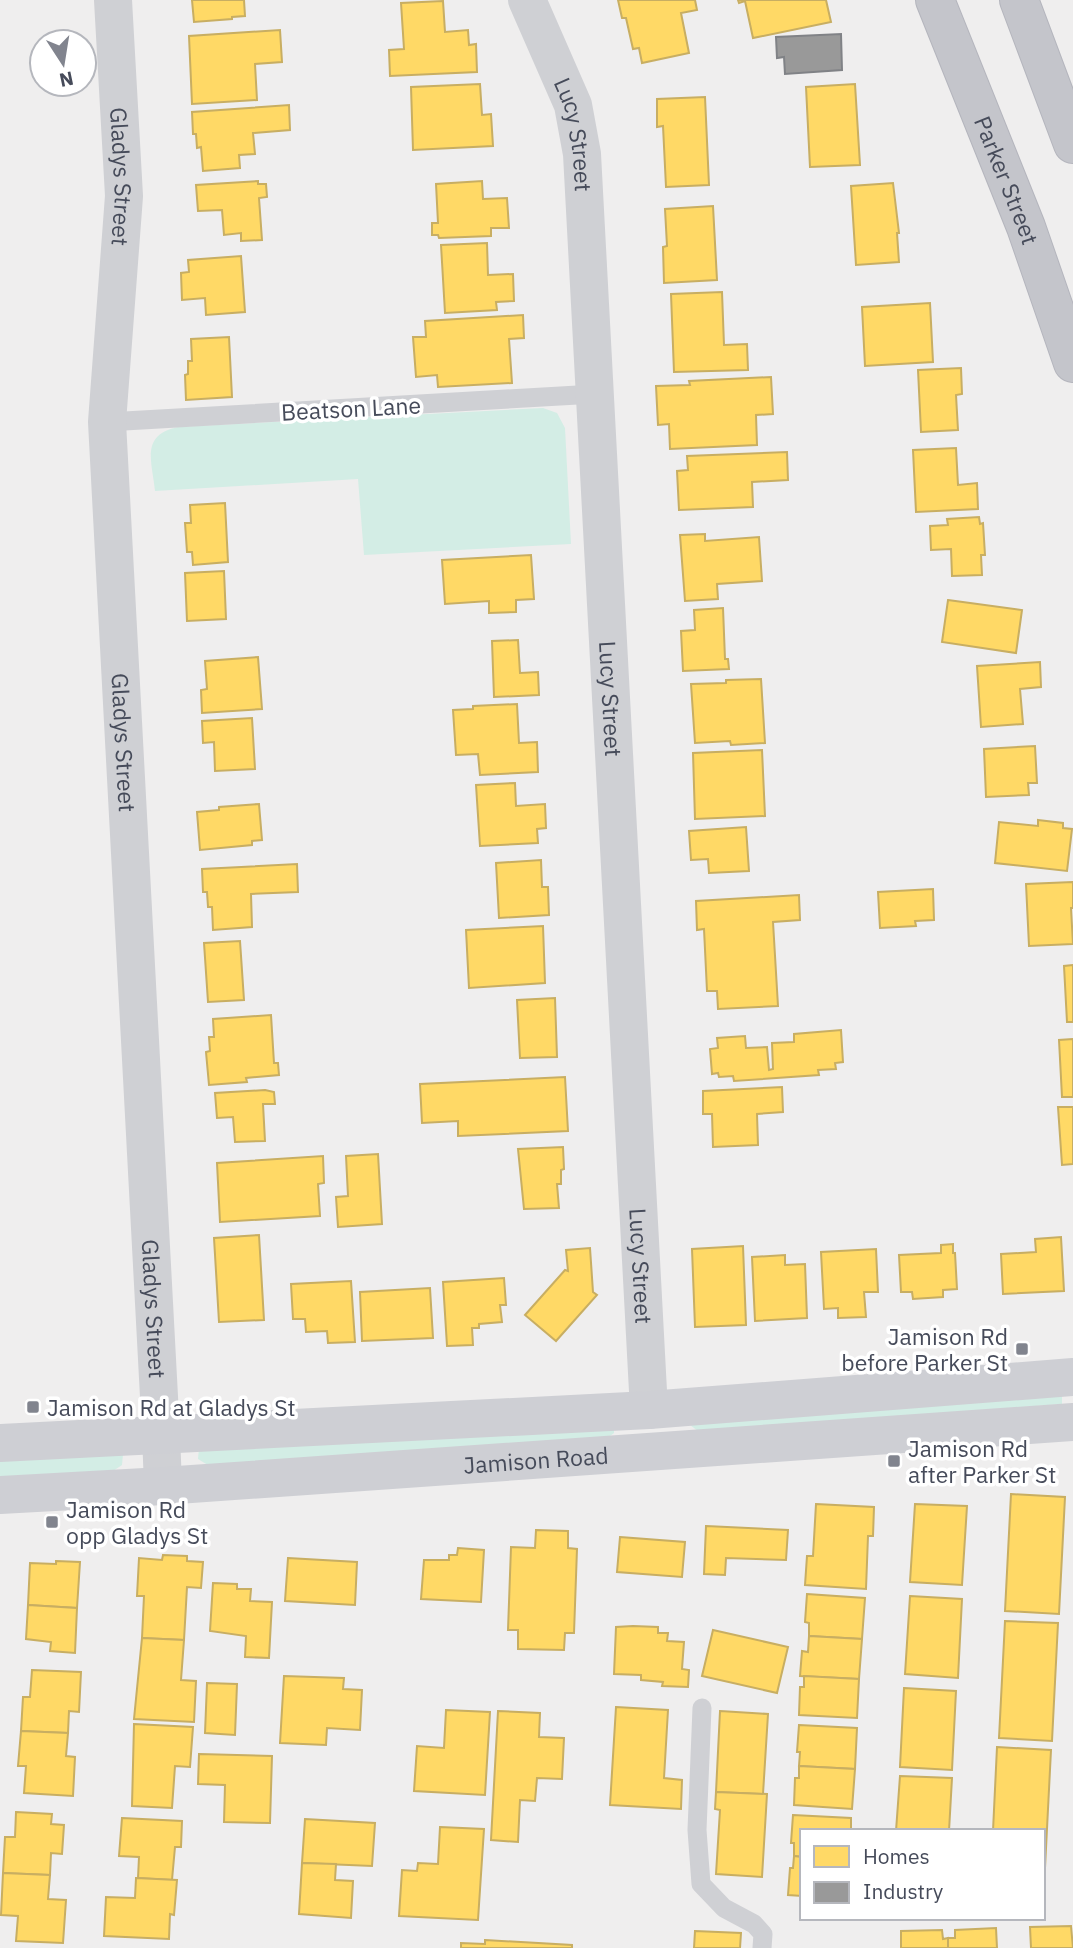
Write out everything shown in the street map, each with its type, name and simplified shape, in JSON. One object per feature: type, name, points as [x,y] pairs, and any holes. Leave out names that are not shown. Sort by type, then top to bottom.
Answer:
[{"type":"highway","name":"Parker Street","points":[[935,0],[1026,227],[1073,363]]},
{"type":"highway","points":[[1019,0],[1073,144]]},
{"type":"main road","name":"Jamison Road","points":[[0,1443],[649,1410],[1073,1377]]},
{"type":"main road","name":"Jamison Road","points":[[0,1495],[1073,1422]]},
{"type":"street","name":"Gladys Street","points":[[113,0],[124,196],[107,422],[163,1486]]},
{"type":"street","name":"Lucy Street","points":[[527,0],[564,82],[579,131],[652,1450]]},
{"type":"lane","name":"Beatson Lane","points":[[107,422],[595,394]]},
{"type":"lane","points":[[702,1708],[697,1830],[701,1884],[724,1909],[754,1924],[763,1934],[762,1948]]},
{"type":"green space","points":[[543,408],[557,413],[565,428],[571,544],[364,555],[358,479],[155,491],[151,460],[153,443],[158,436],[178,427]]},
{"type":"green space","points":[[1062,1395],[1062,1404],[698,1431],[690,1425]]},
{"type":"green space","points":[[614,1425],[614,1433],[606,1439],[211,1467],[198,1459],[199,1448]]},
{"type":"green space","points":[[0,1450],[123,1454],[122,1465],[110,1473],[0,1478]]},
{"type":"building: Homes","points":[[192,0],[244,0],[245,16],[194,22]]},
{"type":"building: Homes","points":[[618,0],[695,0],[697,10],[681,13],[689,53],[642,63],[639,48],[633,49],[626,18],[622,18]]},
{"type":"building: Homes","points":[[738,0],[826,0],[831,22],[753,38],[745,1],[739,3]]},
{"type":"building: Homes","points":[[443,1],[445,32],[468,30],[469,45],[476,44],[477,72],[390,76],[389,50],[404,49],[401,3]]},
{"type":"building: Homes","points":[[280,30],[282,62],[255,64],[257,100],[192,104],[189,36]]},
{"type":"building: Homes","points":[[480,84],[482,115],[491,114],[493,146],[413,150],[411,87]]},
{"type":"building: Homes","points":[[855,84],[860,165],[810,167],[806,87]]},
{"type":"building: Homes","points":[[705,97],[709,185],[666,187],[663,126],[657,127],[657,99]]},
{"type":"building: Homes","points":[[289,105],[290,130],[253,133],[255,154],[239,155],[240,168],[203,171],[201,147],[197,148],[196,134],[193,134],[192,112]]},
{"type":"building: Homes","points":[[258,181],[258,184],[266,184],[267,197],[259,198],[262,240],[241,241],[241,233],[224,235],[222,210],[198,211],[196,185]]},
{"type":"building: Homes","points":[[482,181],[483,199],[507,198],[509,228],[491,228],[491,236],[439,238],[438,235],[432,235],[432,223],[438,223],[436,184]]},
{"type":"building: Homes","points":[[893,183],[899,233],[899,262],[856,265],[851,186]]},
{"type":"building: Homes","points":[[713,206],[717,280],[664,283],[663,247],[667,246],[665,209]]},
{"type":"building: Homes","points":[[487,243],[488,275],[513,274],[514,301],[496,302],[497,310],[445,313],[441,245]]},
{"type":"building: Homes","points":[[241,256],[245,312],[206,315],[205,298],[182,300],[181,273],[189,272],[188,260]]},
{"type":"building: Homes","points":[[722,292],[724,345],[747,344],[748,370],[674,372],[671,294]]},
{"type":"building: Homes","points":[[930,303],[933,362],[865,366],[862,307]]},
{"type":"building: Homes","points":[[523,315],[524,338],[509,339],[512,383],[438,387],[437,375],[416,377],[413,337],[426,337],[425,321]]},
{"type":"building: Homes","points":[[229,337],[232,397],[186,400],[185,375],[188,374],[188,361],[192,361],[191,339]]},
{"type":"building: Homes","points":[[961,368],[962,394],[956,395],[958,430],[921,432],[918,370]]},
{"type":"building: Homes","points":[[771,377],[773,414],[756,415],[757,445],[670,449],[669,424],[658,425],[656,386],[690,385],[689,381]]},
{"type":"building: Homes","points":[[956,448],[958,485],[977,483],[978,509],[916,512],[913,450]]},
{"type":"building: Homes","points":[[787,452],[788,480],[752,482],[753,507],[679,510],[677,471],[688,470],[687,456]]},
{"type":"building: Homes","points":[[225,503],[228,562],[193,565],[192,552],[187,552],[185,523],[191,523],[190,505]]},
{"type":"building: Homes","points":[[979,517],[980,524],[983,523],[985,555],[981,555],[982,575],[952,576],[951,549],[931,550],[930,526],[948,525],[947,519]]},
{"type":"building: Homes","points":[[705,534],[705,541],[759,537],[762,581],[717,584],[718,599],[685,601],[680,535]]},
{"type":"building: Homes","points":[[531,555],[534,599],[516,600],[516,612],[489,613],[489,601],[445,604],[442,560]]},
{"type":"building: Homes","points":[[224,571],[226,619],[187,621],[185,573]]},
{"type":"building: Homes","points":[[948,600],[1022,610],[1016,653],[942,642]]},
{"type":"building: Homes","points":[[723,608],[725,659],[728,659],[729,669],[683,671],[681,631],[695,630],[694,610]]},
{"type":"building: Homes","points":[[518,640],[520,673],[538,672],[539,695],[494,697],[492,641]]},
{"type":"building: Homes","points":[[258,657],[262,709],[202,713],[201,690],[207,689],[205,661]]},
{"type":"building: Homes","points":[[1040,662],[1041,687],[1020,689],[1023,724],[981,727],[977,666]]},
{"type":"building: Homes","points":[[761,679],[765,743],[695,743],[691,684]]},
{"type":"building: Homes","points":[[517,704],[519,743],[537,742],[538,772],[480,775],[478,754],[456,755],[453,710],[473,709],[473,706]]},
{"type":"building: Homes","points":[[252,718],[255,769],[215,771],[214,742],[203,743],[202,721]]},
{"type":"building: Homes","points":[[1035,746],[1037,783],[1028,783],[1029,795],[986,797],[984,749]]},
{"type":"building: Homes","points":[[762,750],[765,816],[695,819],[693,753]]},
{"type":"building: Homes","points":[[515,783],[516,806],[545,804],[546,828],[537,829],[538,843],[480,846],[476,785]]},
{"type":"building: Homes","points":[[259,804],[262,840],[252,841],[252,845],[200,850],[197,812],[219,810],[219,807]]},
{"type":"building: Homes","points":[[1038,820],[1063,823],[1063,828],[1072,829],[1067,871],[995,863],[999,822],[1038,826]]},
{"type":"building: Homes","points":[[746,827],[749,871],[709,873],[708,859],[691,860],[689,831]]},
{"type":"building: Homes","points":[[541,860],[542,887],[548,887],[549,915],[499,918],[496,863]]},
{"type":"building: Homes","points":[[297,864],[298,892],[251,894],[252,927],[213,930],[212,907],[208,907],[207,892],[203,892],[202,869]]},
{"type":"building: Homes","points":[[1073,882],[1073,944],[1029,946],[1026,884]]},
{"type":"building: Homes","points":[[933,889],[934,920],[915,921],[916,926],[880,928],[878,892]]},
{"type":"building: Homes","points":[[799,895],[800,920],[773,922],[778,1006],[718,1009],[717,991],[707,991],[704,929],[697,930],[696,901]]},
{"type":"building: Homes","points":[[543,926],[545,983],[469,988],[466,930]]},
{"type":"building: Homes","points":[[240,941],[244,1000],[208,1002],[204,943]]},
{"type":"building: Homes","points":[[1073,965],[1073,1022],[1067,1022],[1064,966]]},
{"type":"building: Homes","points":[[555,998],[557,1057],[520,1058],[517,1000]]},
{"type":"building: Homes","points":[[271,1015],[274,1063],[278,1063],[279,1075],[246,1078],[247,1082],[209,1085],[206,1052],[210,1051],[209,1037],[214,1037],[213,1019]]},
{"type":"building: Homes","points":[[841,1030],[843,1062],[835,1063],[836,1069],[818,1070],[819,1075],[734,1081],[733,1076],[719,1077],[718,1073],[712,1074],[710,1049],[718,1048],[717,1038],[745,1036],[746,1048],[767,1047],[769,1070],[773,1069],[772,1043],[794,1042],[794,1034]]},
{"type":"building: Homes","points":[[1073,1039],[1073,1097],[1062,1097],[1059,1040]]},
{"type":"building: Homes","points":[[565,1077],[568,1131],[458,1136],[458,1121],[422,1123],[420,1084]]},
{"type":"building: Homes","points":[[782,1087],[783,1112],[757,1114],[758,1145],[713,1147],[712,1114],[703,1114],[703,1091]]},
{"type":"building: Homes","points":[[265,1090],[274,1092],[275,1104],[263,1104],[265,1141],[235,1142],[233,1117],[217,1118],[215,1093]]},
{"type":"building: Homes","points":[[1058,1107],[1073,1107],[1073,1164],[1062,1165]]},
{"type":"building: Homes","points":[[563,1147],[564,1169],[561,1170],[561,1184],[557,1184],[559,1208],[524,1209],[518,1149]]},
{"type":"building: Homes","points":[[378,1154],[382,1224],[338,1227],[336,1197],[348,1196],[346,1156]]},
{"type":"building: Homes","points":[[323,1156],[324,1183],[318,1184],[320,1216],[220,1222],[217,1163]]},
{"type":"building: Homes","points":[[259,1235],[264,1320],[219,1322],[214,1238]]},
{"type":"building: Homes","points":[[1061,1237],[1064,1291],[1003,1294],[1001,1254],[1036,1252],[1035,1239]]},
{"type":"building: Homes","points":[[953,1244],[957,1289],[943,1290],[943,1297],[913,1299],[912,1292],[901,1292],[899,1255],[941,1253],[941,1245]]},
{"type":"building: Homes","points":[[743,1246],[746,1325],[695,1327],[692,1249]]},
{"type":"building: Homes","points":[[590,1248],[593,1292],[597,1295],[556,1341],[525,1315],[565,1270],[568,1271],[566,1250]]},
{"type":"building: Homes","points":[[876,1249],[878,1292],[864,1292],[866,1317],[838,1318],[838,1308],[824,1309],[821,1252]]},
{"type":"building: Homes","points":[[785,1255],[785,1265],[805,1264],[807,1318],[755,1321],[752,1257]]},
{"type":"building: Homes","points":[[504,1278],[506,1305],[500,1305],[502,1322],[479,1324],[479,1328],[472,1328],[473,1345],[447,1346],[443,1282]]},
{"type":"building: Homes","points":[[351,1281],[355,1342],[328,1343],[327,1331],[306,1332],[305,1319],[293,1319],[291,1284]]},
{"type":"building: Homes","points":[[430,1288],[433,1338],[362,1341],[360,1292]]},
{"type":"building: Homes","points":[[1011,1494],[1065,1497],[1059,1614],[1005,1611]]},
{"type":"building: Homes","points":[[816,1504],[874,1507],[873,1536],[868,1536],[866,1589],[805,1585],[807,1556],[813,1556]]},
{"type":"building: Homes","points":[[915,1504],[967,1506],[962,1585],[910,1582]]},
{"type":"building: Homes","points":[[706,1526],[788,1530],[786,1560],[726,1558],[725,1575],[704,1574]]},
{"type":"building: Homes","points":[[536,1530],[568,1531],[568,1548],[577,1549],[574,1633],[565,1633],[564,1650],[518,1649],[518,1630],[508,1630],[511,1547],[535,1548]]},
{"type":"building: Homes","points":[[620,1537],[685,1542],[682,1577],[617,1572]]},
{"type":"building: Homes","points":[[458,1548],[484,1550],[481,1602],[421,1599],[424,1560],[449,1560],[449,1555],[457,1555]]},
{"type":"building: Homes","points":[[163,1555],[187,1556],[187,1561],[203,1562],[201,1588],[187,1587],[184,1640],[142,1638],[144,1596],[137,1596],[139,1558],[162,1560]]},
{"type":"building: Homes","points":[[288,1558],[357,1562],[355,1605],[285,1601]]},
{"type":"building: Homes","points":[[56,1561],[80,1562],[77,1608],[28,1605],[30,1563],[56,1564]]},
{"type":"building: Homes","points":[[213,1583],[237,1584],[237,1589],[251,1589],[250,1601],[272,1602],[269,1658],[245,1657],[246,1636],[210,1631]]},
{"type":"building: Homes","points":[[807,1594],[865,1598],[862,1639],[809,1636],[809,1623],[805,1622]]},
{"type":"building: Homes","points":[[910,1596],[962,1599],[958,1678],[905,1674]]},
{"type":"building: Homes","points":[[28,1605],[77,1608],[75,1653],[50,1651],[51,1642],[26,1639]]},
{"type":"building: Homes","points":[[1005,1621],[1058,1623],[1052,1741],[999,1738]]},
{"type":"building: Homes","points":[[616,1627],[658,1627],[658,1633],[668,1633],[667,1641],[684,1642],[682,1669],[689,1670],[688,1687],[662,1686],[663,1682],[641,1680],[641,1675],[614,1674]]},
{"type":"building: Homes","points":[[713,1630],[788,1647],[777,1693],[702,1676]]},
{"type":"building: Homes","points":[[809,1636],[862,1639],[859,1679],[800,1676],[802,1651],[808,1652]]},
{"type":"building: Homes","points":[[142,1638],[184,1640],[181,1680],[196,1681],[194,1722],[134,1719]]},
{"type":"building: Homes","points":[[32,1670],[81,1672],[79,1712],[69,1711],[68,1733],[21,1731],[23,1697],[30,1697]]},
{"type":"building: Homes","points":[[284,1676],[344,1678],[343,1689],[362,1690],[360,1730],[327,1728],[326,1745],[280,1743]]},
{"type":"building: Homes","points":[[804,1676],[859,1679],[857,1718],[799,1715],[800,1687],[804,1687]]},
{"type":"building: Homes","points":[[207,1683],[237,1684],[235,1735],[205,1733]]},
{"type":"building: Homes","points":[[904,1688],[956,1691],[952,1770],[900,1767]]},
{"type":"building: Homes","points":[[616,1707],[668,1710],[664,1778],[682,1780],[681,1809],[610,1805]]},
{"type":"building: Homes","points":[[446,1710],[490,1712],[485,1795],[414,1791],[417,1746],[444,1748]]},
{"type":"building: Homes","points":[[498,1711],[540,1713],[539,1737],[564,1738],[562,1779],[537,1778],[535,1801],[520,1800],[518,1842],[491,1840]]},
{"type":"building: Homes","points":[[720,1711],[768,1714],[763,1794],[716,1792]]},
{"type":"building: Homes","points":[[134,1724],[193,1727],[190,1767],[175,1766],[172,1808],[132,1806]]},
{"type":"building: Homes","points":[[799,1725],[857,1728],[855,1769],[799,1766]]},
{"type":"building: Homes","points":[[21,1731],[68,1733],[66,1756],[75,1757],[73,1796],[24,1793],[26,1766],[18,1766]]},
{"type":"building: Homes","points":[[997,1747],[1051,1750],[1045,1868],[1045,1829],[993,1829]]},
{"type":"building: Homes","points":[[199,1754],[272,1756],[270,1823],[224,1822],[225,1785],[198,1784]]},
{"type":"building: Homes","points":[[799,1766],[855,1769],[852,1809],[794,1805],[795,1778],[799,1778]]},
{"type":"building: Homes","points":[[900,1776],[952,1778],[949,1829],[896,1829]]},
{"type":"building: Homes","points":[[716,1792],[767,1794],[762,1877],[716,1874],[720,1810],[715,1809]]},
{"type":"building: Homes","points":[[16,1812],[52,1814],[51,1824],[64,1825],[62,1854],[51,1853],[50,1875],[3,1873],[5,1837],[15,1837]]},
{"type":"building: Homes","points":[[793,1815],[851,1818],[851,1829],[800,1829],[800,1857],[794,1856],[794,1843],[791,1843]]},
{"type":"building: Homes","points":[[122,1818],[182,1821],[181,1847],[175,1847],[172,1880],[138,1878],[139,1857],[119,1856]]},
{"type":"building: Homes","points":[[305,1819],[375,1823],[372,1866],[302,1863]]},
{"type":"building: Homes","points":[[440,1827],[484,1829],[478,1920],[399,1916],[402,1870],[417,1871],[418,1863],[438,1864]]},
{"type":"building: Homes","points":[[794,1856],[800,1857],[800,1896],[788,1895],[790,1868],[793,1868]]},
{"type":"building: Homes","points":[[302,1863],[336,1864],[335,1880],[353,1881],[351,1918],[299,1914]]},
{"type":"building: Homes","points":[[3,1873],[50,1875],[48,1899],[66,1900],[63,1943],[16,1941],[18,1916],[1,1915]]},
{"type":"building: Homes","points":[[136,1878],[177,1880],[174,1915],[170,1914],[169,1939],[104,1936],[106,1897],[135,1898]]},
{"type":"building: Homes","points":[[1071,1926],[1073,1948],[1031,1948],[1030,1927]]},
{"type":"building: Homes","points":[[996,1928],[997,1948],[948,1948],[948,1938],[955,1938],[955,1930]]},
{"type":"building: Homes","points":[[942,1930],[943,1939],[948,1938],[948,1948],[901,1948],[901,1931]]},
{"type":"building: Homes","points":[[695,1931],[741,1933],[740,1948],[694,1948]]},
{"type":"building: Homes","points":[[485,1940],[572,1945],[572,1948],[461,1948],[461,1943],[485,1944]]},
{"type":"building: Industry","points":[[841,34],[842,70],[785,74],[784,57],[777,58],[776,37]]},
{"type":"place","name":"Jamison Rd before Parker St","points":[[1022,1349]]},
{"type":"place","name":"Jamison Rd at Gladys St","points":[[33,1407]]},
{"type":"place","name":"Jamison Rd after Parker St","points":[[894,1461]]},
{"type":"place","name":"Jamison Rd opp Gladys St","points":[[52,1522]]}]
